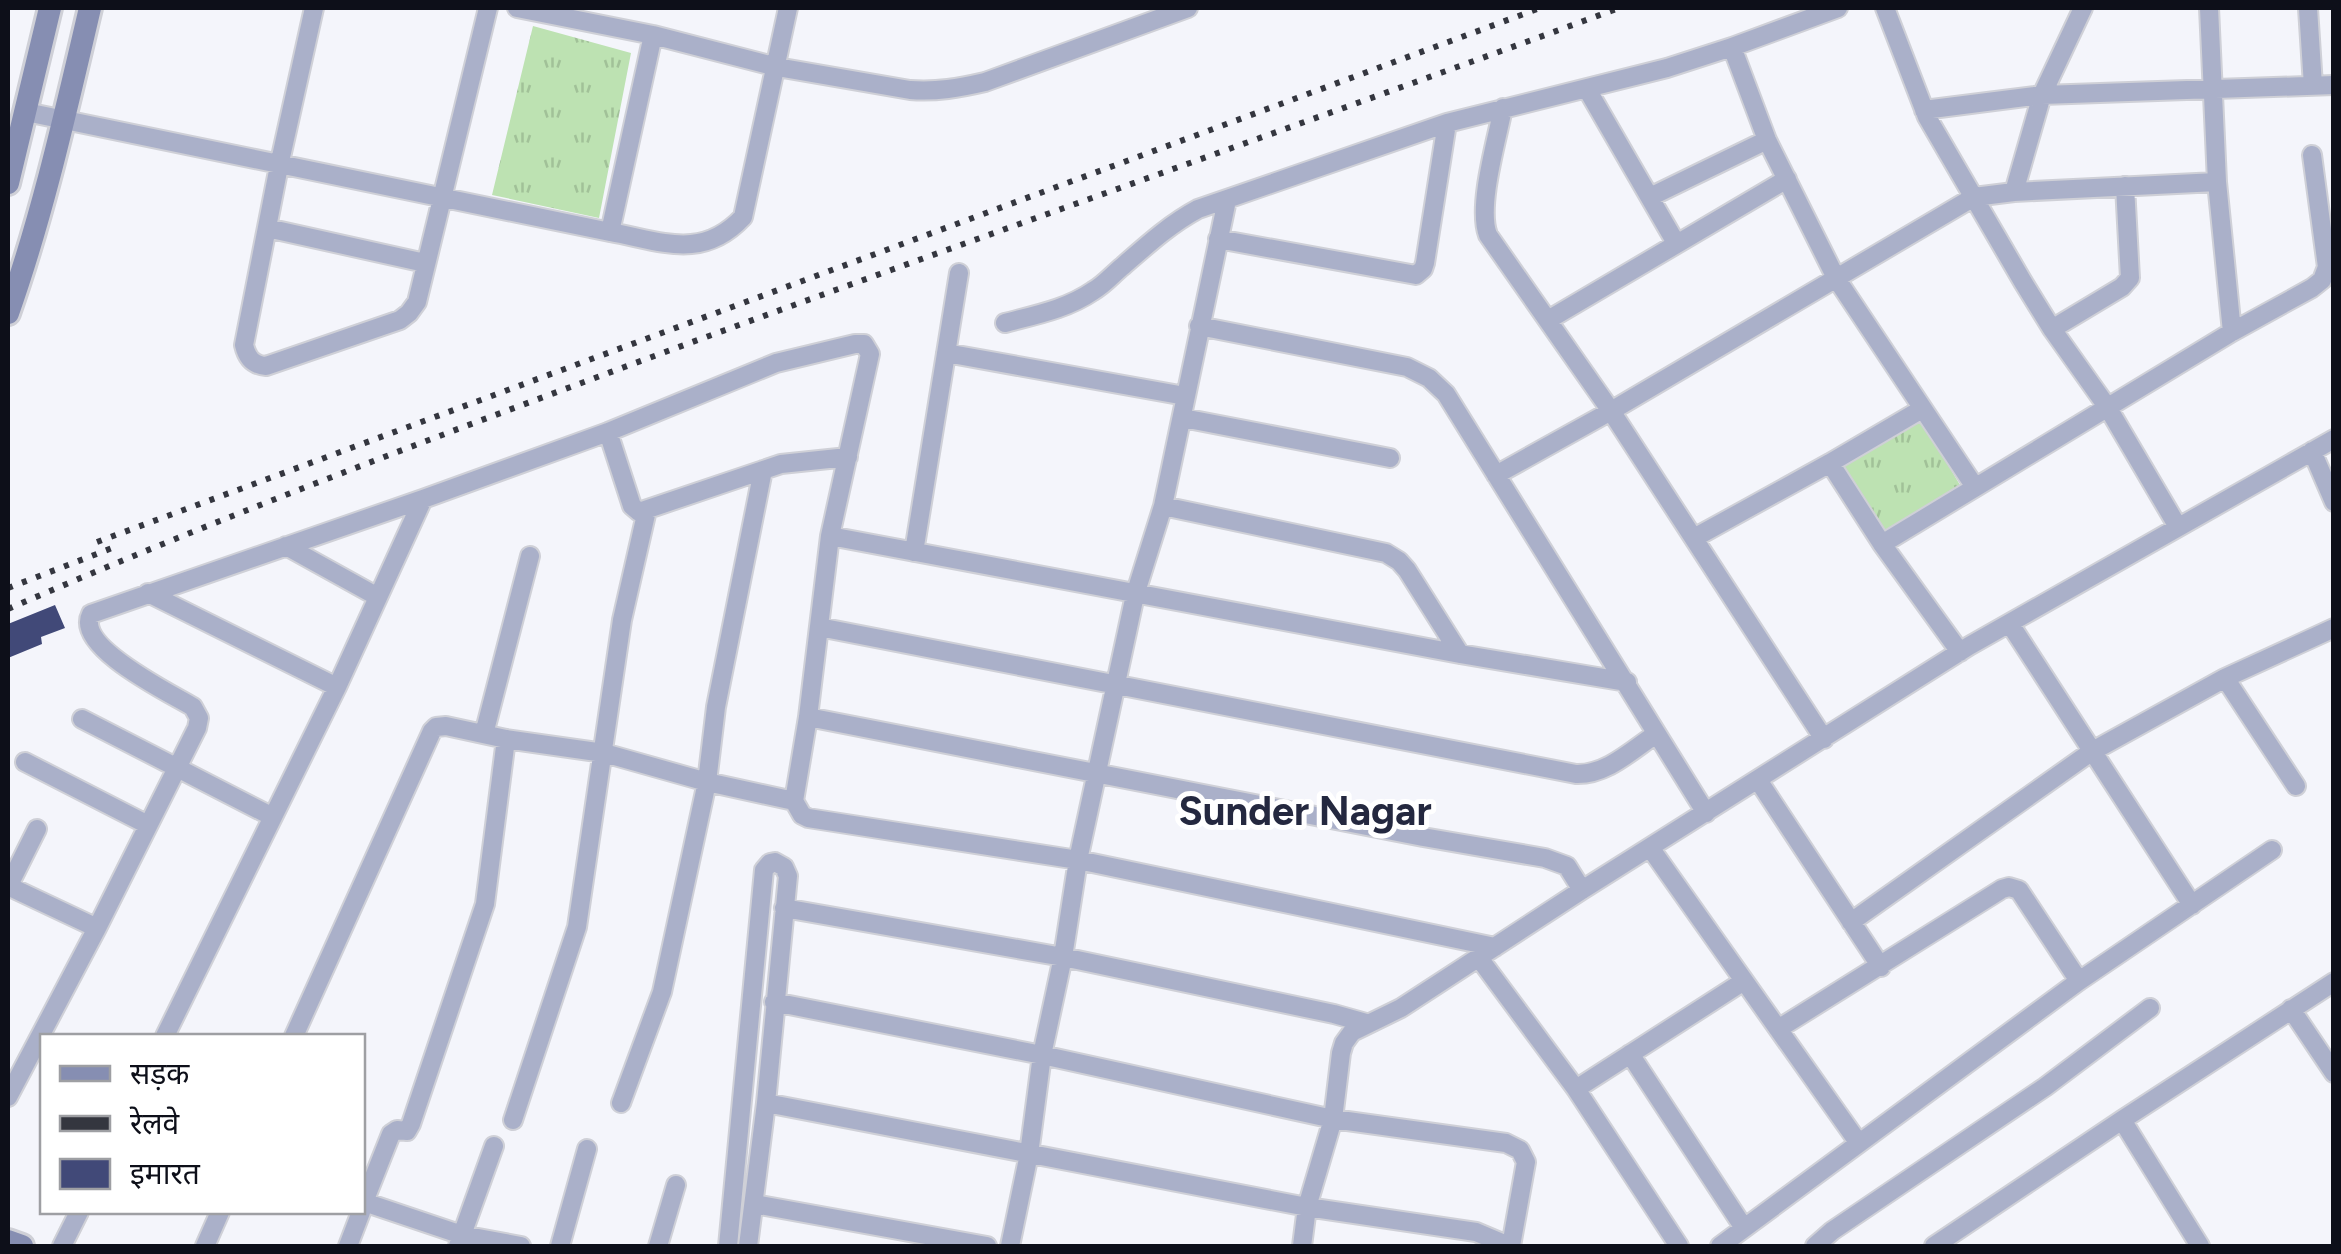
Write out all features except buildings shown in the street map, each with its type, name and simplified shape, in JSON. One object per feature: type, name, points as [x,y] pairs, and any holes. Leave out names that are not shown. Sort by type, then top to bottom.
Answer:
[{"type":"street","points":[[8,183],[11,155],[26,112],[50,8]]},
{"type":"street","points":[[8,313],[64,122],[90,8]]},
{"type":"street","points":[[314,8],[244,345],[256,365],[266,366],[400,320],[417,302],[488,8]]},
{"type":"street","points":[[517,8],[652,34],[776,67],[910,90],[954,90],[985,82],[1188,8]]},
{"type":"street","points":[[26,112],[610,232],[680,245],[704,244],[732,229],[743,217],[788,8]]},
{"type":"street","points":[[1005,322],[1050,311],[1096,290],[1181,218],[1227,200],[1447,123],[1588,90],[1732,47],[1838,8]]},
{"type":"street","points":[[1885,8],[1924,110],[2052,328],[2108,408],[2178,526]]},
{"type":"street","points":[[2014,192],[2042,94],[2083,8]]},
{"type":"street","points":[[2210,8],[2216,182],[2232,332]]},
{"type":"street","points":[[2308,8],[2313,86]]},
{"type":"street","points":[[610,232],[652,34]]},
{"type":"street","points":[[1732,47],[1768,140],[1836,278],[1975,486]]},
{"type":"street","points":[[1924,110],[2042,94],[2334,85]]},
{"type":"street","points":[[1588,90],[1676,243]]},
{"type":"street","points":[[1503,108],[1486,192],[1484,222],[1488,235],[1611,411],[1824,738]]},
{"type":"street","points":[[1218,239],[1416,275],[1423,269],[1447,123]]},
{"type":"street","points":[[1650,197],[1768,140]]},
{"type":"street","points":[[1882,544],[2232,332],[2312,288],[2328,267],[2312,155]]},
{"type":"street","points":[[1548,320],[1787,179]]},
{"type":"street","points":[[1496,475],[1974,197],[2216,182]]},
{"type":"street","points":[[2052,328],[2122,287],[2130,278],[2125,186]]},
{"type":"street","points":[[1010,1246],[1078,860],[1136,595],[1163,506],[1227,200]]},
{"type":"street","points":[[267,228],[426,264]]},
{"type":"street","points":[[914,552],[959,273]]},
{"type":"street","points":[[1199,326],[1391,364],[1429,378],[1446,394],[1706,813]]},
{"type":"street","points":[[41,1034],[199,718],[193,708],[102,648],[88,627],[91,614],[423,500],[608,432],[776,363],[864,344],[870,354],[830,536],[796,808],[808,818],[1078,860],[1488,952],[1679,1246]]},
{"type":"street","points":[[946,353],[1185,396]]},
{"type":"street","points":[[1694,538],[1922,409]]},
{"type":"street","points":[[1182,418],[1390,458]]},
{"type":"street","points":[[608,432],[634,510],[638,512],[781,464],[848,456]]},
{"type":"street","points":[[1302,1246],[1307,1207],[1333,1119],[1344,1042],[1352,1032],[1401,1008],[1960,652],[2334,439]]},
{"type":"street","points":[[2312,450],[2334,502]]},
{"type":"street","points":[[1830,463],[1882,544],[1960,652]]},
{"type":"street","points":[[621,1103],[662,992],[707,782],[716,707],[763,470]]},
{"type":"street","points":[[166,1034],[337,686],[423,500]]},
{"type":"street","points":[[1163,506],[1386,553],[1407,570],[1460,654]]},
{"type":"street","points":[[513,1120],[578,927],[622,620],[647,510]]},
{"type":"street","points":[[830,536],[1626,682]]},
{"type":"street","points":[[286,546],[378,596]]},
{"type":"street","points":[[484,734],[530,556]]},
{"type":"street","points":[[148,594],[337,686]]},
{"type":"street","points":[[2010,624],[2192,906]]},
{"type":"street","points":[[819,627],[1576,774],[1601,771],[1656,734]]},
{"type":"street","points":[[1851,922],[2091,752],[2225,678],[2334,628]]},
{"type":"street","points":[[2225,678],[2296,786]]},
{"type":"street","points":[[808,717],[1423,838],[1546,858],[1566,866],[1582,890]]},
{"type":"street","points":[[82,720],[273,817]]},
{"type":"street","points":[[295,1034],[436,727],[604,753],[794,802]]},
{"type":"street","points":[[365,1199],[392,1131],[406,1132],[411,1124],[485,904],[506,739]]},
{"type":"street","points":[[25,762],[148,825]]},
{"type":"street","points":[[1758,780],[1881,967]]},
{"type":"street","points":[[37,829],[8,887],[96,928]]},
{"type":"street","points":[[1651,848],[1858,1142]]},
{"type":"street","points":[[1720,1246],[2079,981],[2272,850]]},
{"type":"street","points":[[728,1246],[764,870],[775,862],[782,865],[788,876],[748,1246]]},
{"type":"street","points":[[1778,1029],[2002,890],[2016,888],[2079,981]]},
{"type":"street","points":[[784,908],[1063,957],[1366,1024]]},
{"type":"street","points":[[1576,1089],[1744,981]]},
{"type":"street","points":[[1934,1246],[2334,982]]},
{"type":"street","points":[[766,1102],[1307,1207],[1476,1232],[1510,1246],[1526,1162],[1516,1147],[1506,1143],[1333,1119],[774,1002]]},
{"type":"street","points":[[1814,1246],[2045,1087],[2150,1008]]},
{"type":"street","points":[[2291,1009],[2334,1073]]},
{"type":"street","points":[[8,1097],[40,1036]]},
{"type":"street","points":[[1630,1054],[1744,1228]]},
{"type":"street","points":[[2122,1120],[2200,1246]]},
{"type":"street","points":[[460,1241],[494,1146]]},
{"type":"street","points":[[560,1246],[587,1149]]},
{"type":"street","points":[[658,1246],[676,1185]]},
{"type":"street","points":[[754,1204],[987,1246]]},
{"type":"street","points":[[365,1208],[460,1241],[520,1246]]},
{"type":"street","points":[[62,1246],[78,1214]]},
{"type":"street","points":[[205,1246],[219,1214]]},
{"type":"street","points":[[348,1246],[359,1214]]},
{"type":"street","points":[[8,1240],[22,1246]]},
{"type":"green space","points":[[533,26],[631,53],[599,218],[492,195]]},
{"type":"green space","points":[[1920,418],[1963,490],[1883,537],[1838,467]]},
{"type":"railway","points":[[97,542],[1540,8]]},
{"type":"railway","points":[[8,609],[256,507],[508,410],[1619,8]]},
{"type":"railway","points":[[8,588],[120,545]]},
{"type":"district","name":"Sunder Nagar","points":[[1305,811]]}]
